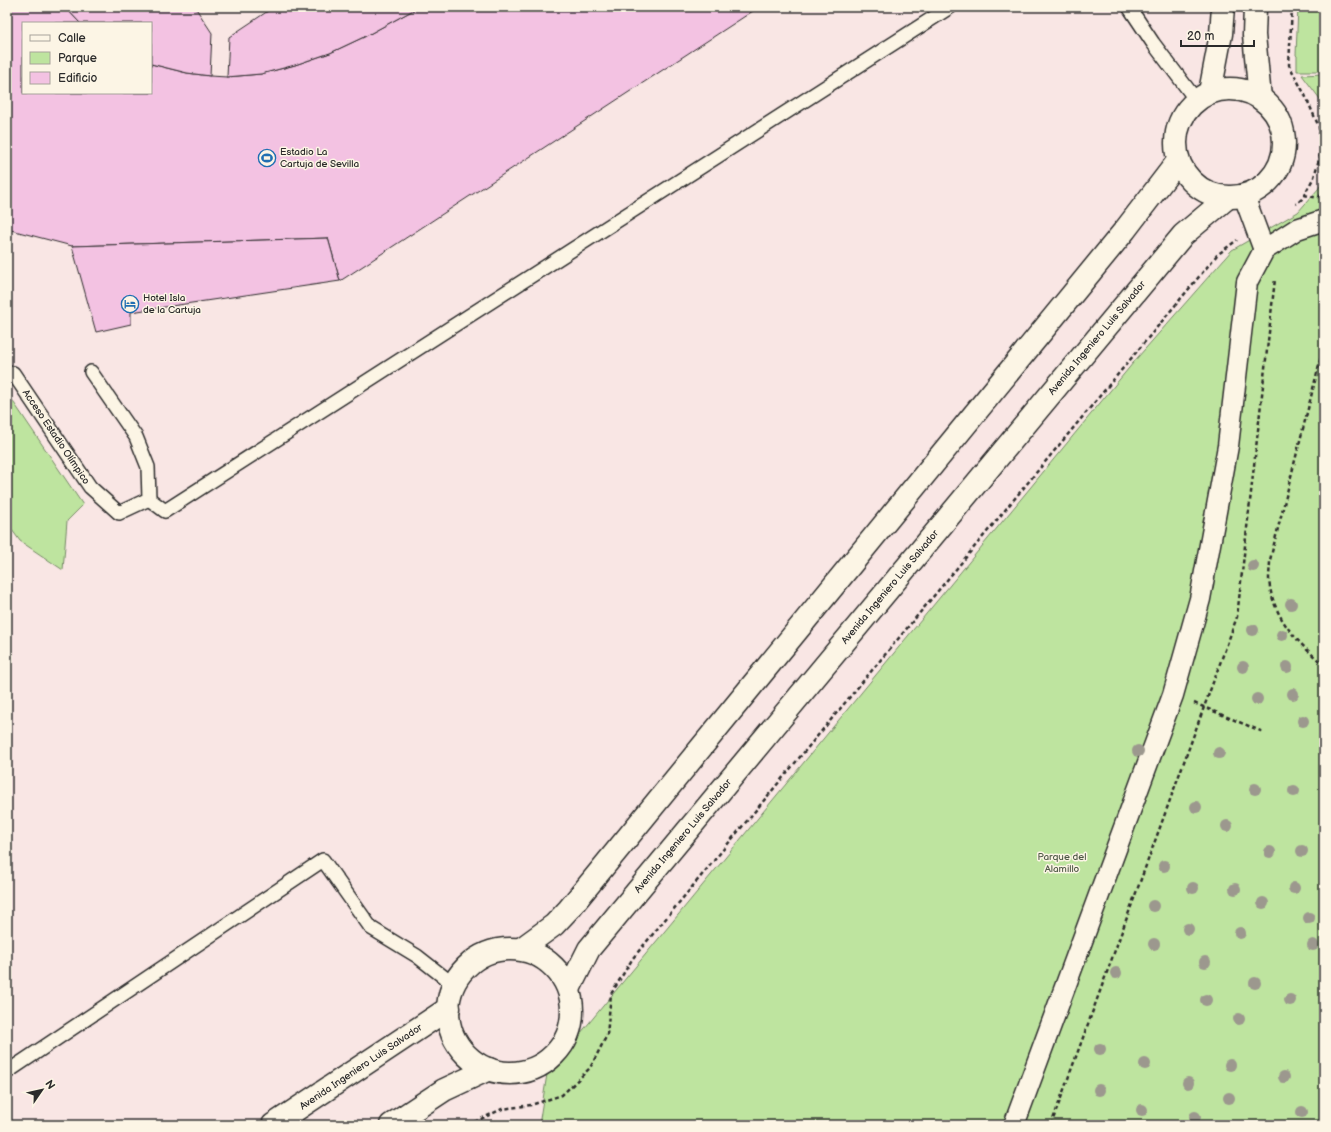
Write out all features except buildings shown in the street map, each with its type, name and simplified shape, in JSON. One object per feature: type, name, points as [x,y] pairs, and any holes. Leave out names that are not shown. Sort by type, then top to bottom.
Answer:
[{"type":"street","points":[[1203,96],[1220,34],[1223,7]]},
{"type":"street","points":[[1255,7],[1254,34],[1260,98]]},
{"type":"street","points":[[1227,89],[1244,91],[1260,98],[1273,110],[1281,126],[1284,143],[1281,161],[1273,176],[1260,188],[1236,197],[1211,195],[1197,187],[1186,175],[1178,161],[1175,144],[1178,127],[1185,112],[1203,96],[1227,89]]},
{"type":"street","points":[[521,949],[554,924],[569,909],[1120,236],[1178,161]]},
{"type":"street","points":[[1236,197],[1257,229],[1264,250]]},
{"type":"street","name":"Avenida Ingeniero Luis Salvador","points":[[569,989],[589,949],[1183,235],[1236,197]]},
{"type":"street","points":[[1014,1125],[1173,695],[1200,599],[1228,446],[1248,282],[1264,250],[1297,229],[1324,220]]},
{"type":"street","points":[[501,949],[521,949],[541,957],[558,971],[569,989],[573,1009],[570,1029],[561,1047],[547,1061],[529,1070],[509,1073],[489,1069],[472,1060],[459,1045],[451,1028],[449,1008],[450,996],[454,985],[465,968],[482,956],[501,949]]},
{"type":"street","name":"Avenida Ingeniero Luis Salvador","points":[[273,1125],[449,1008]]},
{"type":"street","points":[[391,1125],[444,1090],[489,1069]]},
{"type":"lane","points":[[91,372],[136,437],[148,467],[149,499],[164,511],[950,7]]},
{"type":"lane","points":[[1129,7],[1153,42],[1203,96]]},
{"type":"lane","name":"Acceso Estadio Olímpico","points":[[9,370],[90,487],[119,513],[149,499]]},
{"type":"lane","points":[[7,1072],[323,860],[371,928],[416,956],[454,985]]},
{"type":"path","points":[[1292,7],[1289,65],[1305,95],[1319,127],[1321,152],[1314,176],[1304,195],[1292,208]]},
{"type":"path","points":[[1304,195],[1324,199]]},
{"type":"path","points":[[468,1125],[502,1109],[530,1105],[562,1095],[590,1068],[607,1035],[611,994],[633,958],[1217,255],[1238,239],[1257,229]]},
{"type":"path","points":[[1324,345],[1270,560],[1269,579],[1273,598],[1281,618],[1292,634],[1324,665]]},
{"type":"path","points":[[1173,695],[1204,706],[1263,732]]},
{"type":"green space","points":[[1298,7],[1324,7],[1324,71],[1297,71],[1296,55]]},
{"type":"green space","points":[[1324,74],[1324,117],[1320,99],[1302,75]]},
{"type":"green space","name":"Parque del Alamillo","points":[[1324,177],[1324,1125],[539,1125],[547,1074],[1138,357],[1232,250],[1298,212],[1319,188]]},
{"type":"green space","points":[[12,400],[83,505],[67,521],[63,570],[20,541],[7,523],[7,402]]},
{"type":"place","name":"Estadio La Cartuja de Sevilla","points":[[267,158]]},
{"type":"place","name":"Hotel Isla de la Cartuja","points":[[130,304]]}]
